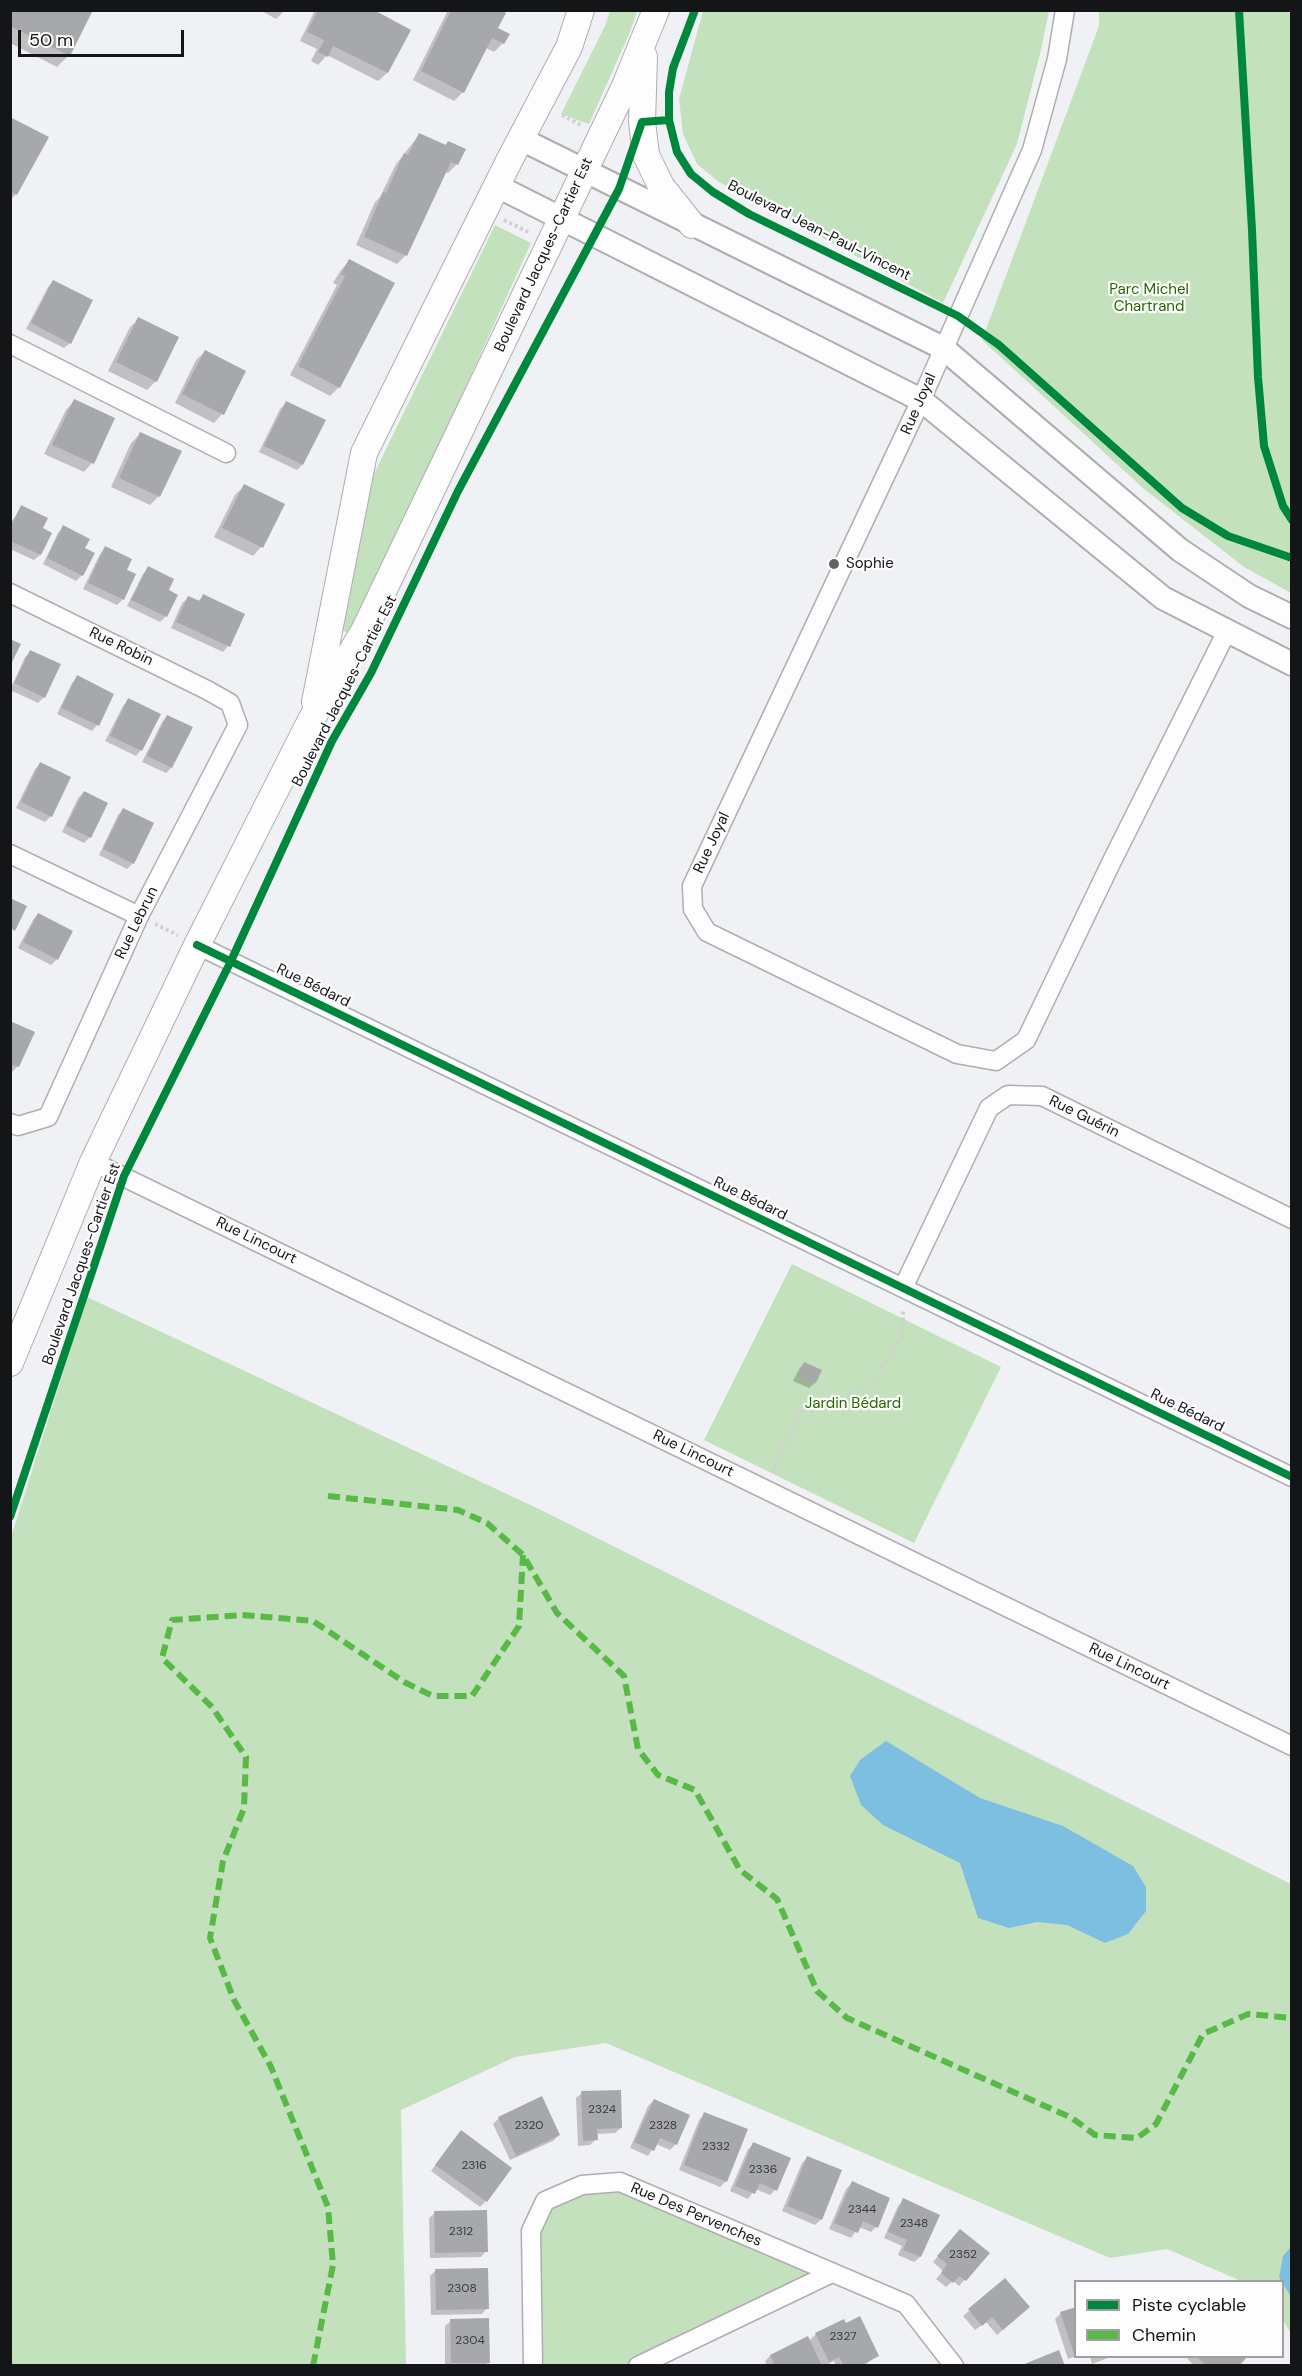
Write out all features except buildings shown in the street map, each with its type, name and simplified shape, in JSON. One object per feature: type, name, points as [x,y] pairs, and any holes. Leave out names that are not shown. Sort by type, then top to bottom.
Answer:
[{"type":"main road","name":"Boulevard Jacques-Cartier Est","points":[[311,720],[364,453],[569,47],[581,10]]},
{"type":"main road","name":"Boulevard Jacques-Cartier Est","points":[[10,1363],[93,1162],[197,945],[311,720],[364,631],[625,86],[652,20]]},
{"type":"main road","points":[[652,20],[643,68],[642,111],[646,155],[661,186],[692,225]]},
{"type":"street","name":"Rue Joyal","points":[[1065,10],[1057,59],[1032,150],[921,400],[692,886],[693,909],[707,932],[957,1054],[996,1061],[1026,1040],[1227,631]]},
{"type":"street","points":[[521,139],[943,348],[1180,550],[1249,596],[1292,617]]},
{"type":"street","points":[[497,186],[921,400],[1163,598],[1292,664]]},
{"type":"street","points":[[10,344],[226,453]]},
{"type":"street","name":"Rue Robin","points":[[10,593],[230,703]]},
{"type":"street","name":"Rue Lebrun","points":[[14,1125],[48,1117],[139,916],[238,725],[230,703]]},
{"type":"street","points":[[10,854],[139,916]]},
{"type":"street","name":"Rue Bédard","points":[[197,945],[1292,1477]]},
{"type":"street","name":"Rue Guérin","points":[[903,1288],[989,1108],[1008,1095],[1042,1096],[1292,1219]]},
{"type":"street","name":"Rue Lincourt","points":[[93,1162],[1292,1746]]},
{"type":"street","name":"Rue Des Pervenches","points":[[533,2366],[531,2231],[546,2201],[582,2185],[620,2182],[906,2304],[954,2366]]},
{"type":"street","points":[[638,2366],[832,2273]]},
{"type":"path","points":[[562,115],[585,127]]},
{"type":"path","points":[[500,218],[530,234]]},
{"type":"path","points":[[139,916],[197,945]]},
{"type":"path","points":[[763,1488],[801,1412],[842,1403],[876,1378],[903,1334],[903,1288]]},
{"type":"green space","points":[[610,11],[637,11],[589,124],[561,114],[605,26]]},
{"type":"green space","points":[[703,11],[1049,11],[1017,144],[943,303],[719,182],[697,164],[683,134],[679,99]]},
{"type":"green space","name":"Parc Michel Chartrand","points":[[1099,11],[1291,11],[1291,593],[1244,567],[1144,489],[982,340],[1099,26]]},
{"type":"green space","points":[[495,225],[531,243],[353,635],[342,630],[371,480]]},
{"type":"green space","name":"Jardin Bédard","points":[[792,1264],[1001,1367],[914,1543],[704,1440]]},
{"type":"green space","points":[[87,1297],[541,1510],[1291,1884],[1291,2334],[1284,2322],[1284,2280],[1239,2280],[1167,2249],[1110,2258],[606,2043],[515,2057],[401,2110],[406,2365],[11,2366],[11,1537]]},
{"type":"green space","points":[[620,2182],[832,2273],[638,2365],[533,2365],[531,2231],[545,2201]]},
{"type":"water","points":[[886,1741],[980,1798],[1063,1826],[1133,1866],[1146,1887],[1146,1911],[1128,1934],[1105,1943],[1067,1925],[1037,1922],[1009,1928],[978,1918],[960,1863],[883,1825],[861,1805],[850,1776],[860,1760]]},
{"type":"water","points":[[1291,2247],[1291,2297],[1284,2285],[1284,2280],[1279,2277],[1283,2256]]},
{"type":"marked path","points":[[328,1496],[458,1510],[487,1523],[523,1555],[557,1613],[624,1676],[638,1749],[658,1775],[695,1790],[740,1870],[777,1899],[817,1991],[847,2018],[1072,2118],[1095,2135],[1137,2138],[1156,2124],[1203,2034],[1248,2014],[1292,2018]]},
{"type":"marked path","points":[[313,2366],[333,2265],[328,2207],[271,2067],[234,2000],[210,1938],[223,1861],[244,1808],[246,1757],[212,1707],[162,1658],[172,1620],[242,1615],[313,1621],[404,1682],[433,1696],[472,1696],[519,1626],[523,1555]]},
{"type":"cycle path","name":"Boulevard Jean-Paul-Vincent","points":[[695,10],[673,68],[669,92],[669,120],[677,152],[691,174],[713,192],[749,214],[958,316],[999,345],[1182,508],[1228,536],[1292,558]]},
{"type":"cycle path","points":[[1239,10],[1258,377],[1264,446],[1283,506],[1292,520]]},
{"type":"cycle path","points":[[10,1517],[124,1176],[231,961],[332,741],[371,673],[458,491],[619,189],[642,122],[669,120]]},
{"type":"cycle path","points":[[197,945],[1292,1477]]},
{"type":"place","name":"Sophie","points":[[834,564]]}]
